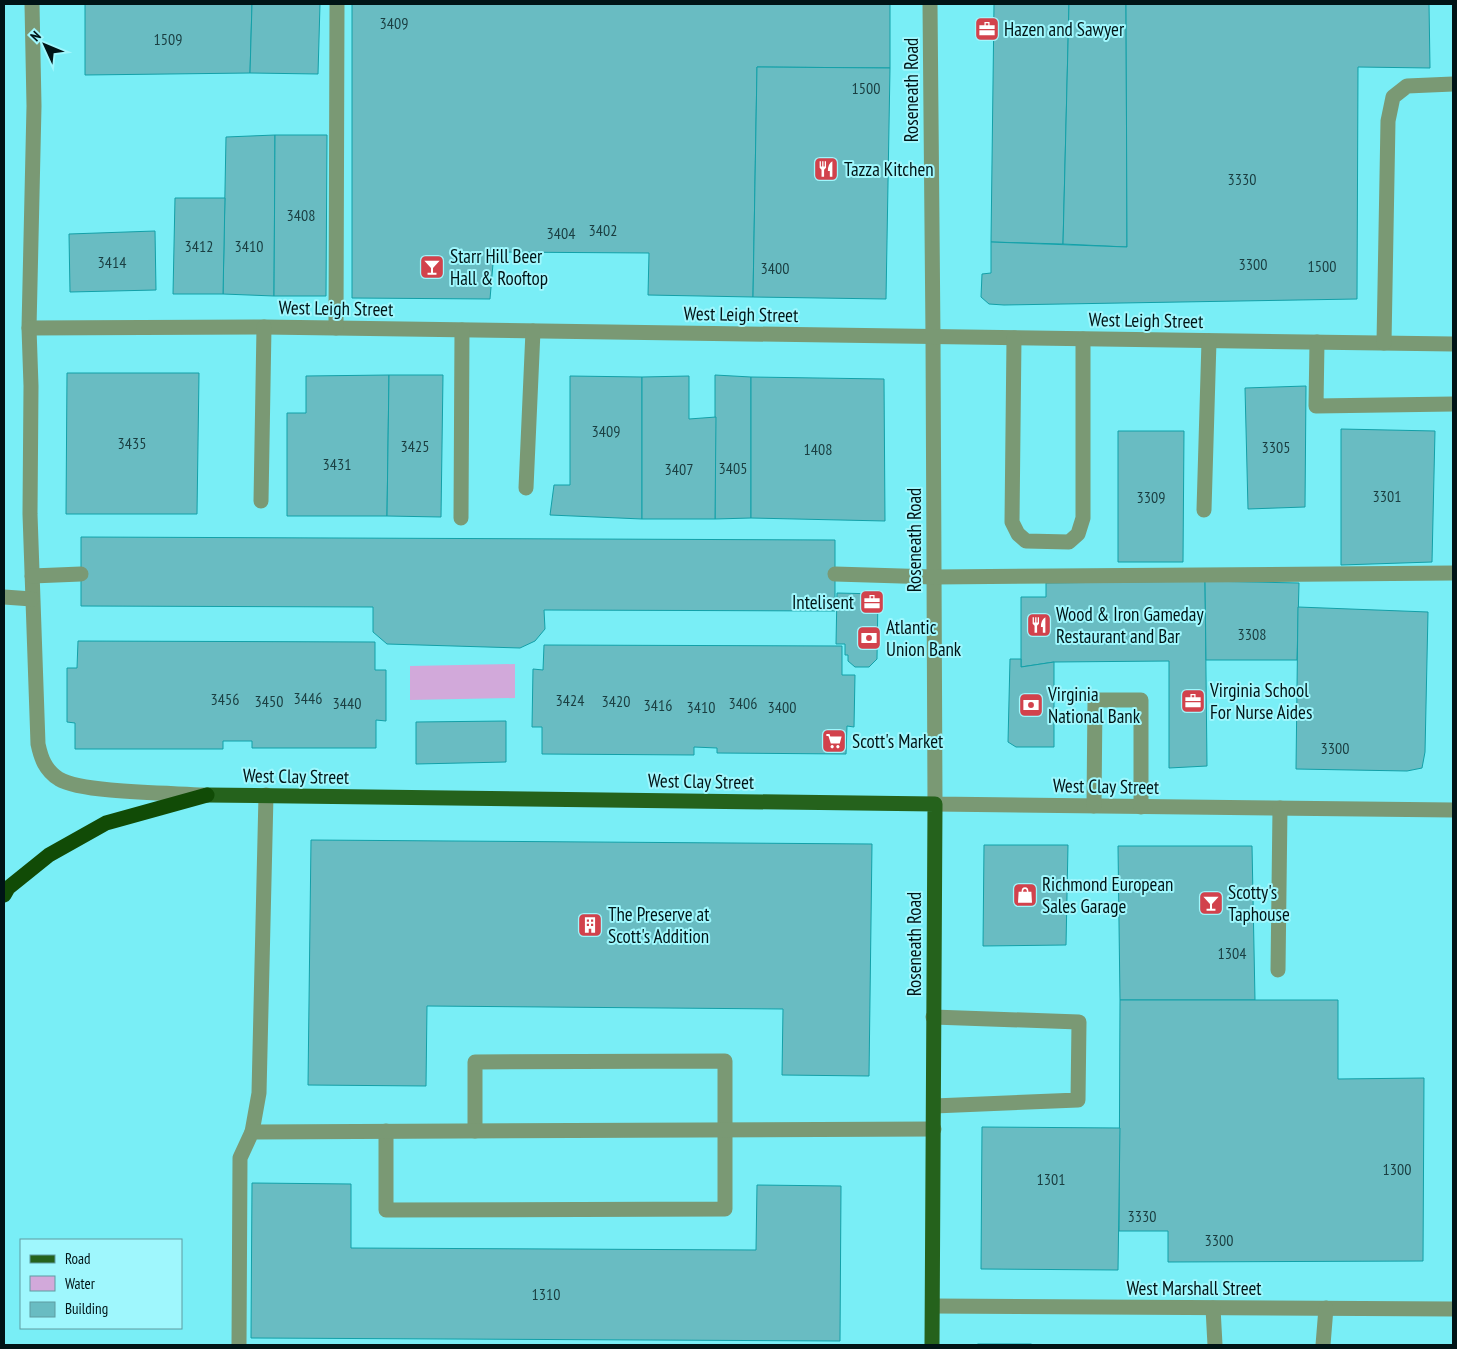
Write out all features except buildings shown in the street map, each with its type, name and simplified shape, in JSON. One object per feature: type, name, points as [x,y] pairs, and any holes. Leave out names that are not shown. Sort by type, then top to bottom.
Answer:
[{"type":"highway","points":[[4,895],[8,888],[49,855],[106,823],[206,795]]},
{"type":"main road","name":"West Clay Street","points":[[206,795],[934,804]]},
{"type":"main road","name":"Roseneath Road","points":[[932,1345],[934,1306],[934,804]]},
{"type":"street","name":"West Clay Street","points":[[32,4],[34,106],[29,328],[32,599],[40,757],[47,769],[59,779],[71,784],[108,789],[206,795]]},
{"type":"street","points":[[336,328],[337,4]]},
{"type":"street","name":"Roseneath Road","points":[[930,4],[934,804]]},
{"type":"street","points":[[1384,343],[1388,121],[1393,97],[1407,86],[1453,84]]},
{"type":"street","name":"West Leigh Street","points":[[29,328],[264,326],[1453,344]]},
{"type":"street","points":[[261,501],[264,326]]},
{"type":"street","points":[[461,518],[462,330]]},
{"type":"street","points":[[526,488],[533,331]]},
{"type":"street","points":[[1014,338],[1012,522],[1018,534],[1026,541],[1069,542],[1078,534],[1083,518],[1083,339]]},
{"type":"street","points":[[1204,510],[1208,341]]},
{"type":"street","points":[[1317,342],[1316,406],[1453,404]]},
{"type":"street","points":[[835,574],[934,577],[1453,573]]},
{"type":"street","points":[[32,576],[81,574]]},
{"type":"street","points":[[4,597],[32,599]]},
{"type":"street","points":[[1094,806],[1095,700],[1141,700],[1141,807]]},
{"type":"street","points":[[239,1345],[240,1158],[252,1132],[259,1093],[266,796]]},
{"type":"street","name":"West Clay Street","points":[[934,804],[1453,810]]},
{"type":"street","points":[[1278,970],[1280,808]]},
{"type":"street","points":[[933,1017],[1079,1022],[1078,1100],[934,1106]]},
{"type":"street","points":[[386,1131],[386,1210],[725,1209],[725,1061],[475,1062],[475,1130]]},
{"type":"street","points":[[252,1132],[934,1129]]},
{"type":"street","name":"West Marshall Street","points":[[934,1306],[1453,1309]]},
{"type":"street","points":[[1213,1308],[1215,1345]]},
{"type":"street","points":[[1324,1345],[1326,1308]]},
{"type":"water","points":[[515,664],[515,698],[410,700],[410,666]]},
{"type":"place","name":"Hazen and Sawyer","points":[[987,29]]},
{"type":"place","name":"Tazza Kitchen","points":[[826,169]]},
{"type":"place","name":"Starr Hill Beer Hall & Rooftop","points":[[432,267]]},
{"type":"place","name":"Intelisent","points":[[872,602]]},
{"type":"place","name":"Wood & Iron Gameday Restaurant and Bar","points":[[1039,625]]},
{"type":"place","name":"Atlantic Union Bank","points":[[869,638]]},
{"type":"place","name":"Virginia School For Nurse Aides","points":[[1193,701]]},
{"type":"place","name":"Virginia National Bank","points":[[1031,705]]},
{"type":"place","name":"Scott's Market","points":[[834,741]]},
{"type":"place","name":"Richmond European Sales Garage","points":[[1025,895]]},
{"type":"place","name":"Scotty's Taphouse","points":[[1211,903]]},
{"type":"place","name":"The Preserve at Scott's Addition","points":[[590,925]]}]
